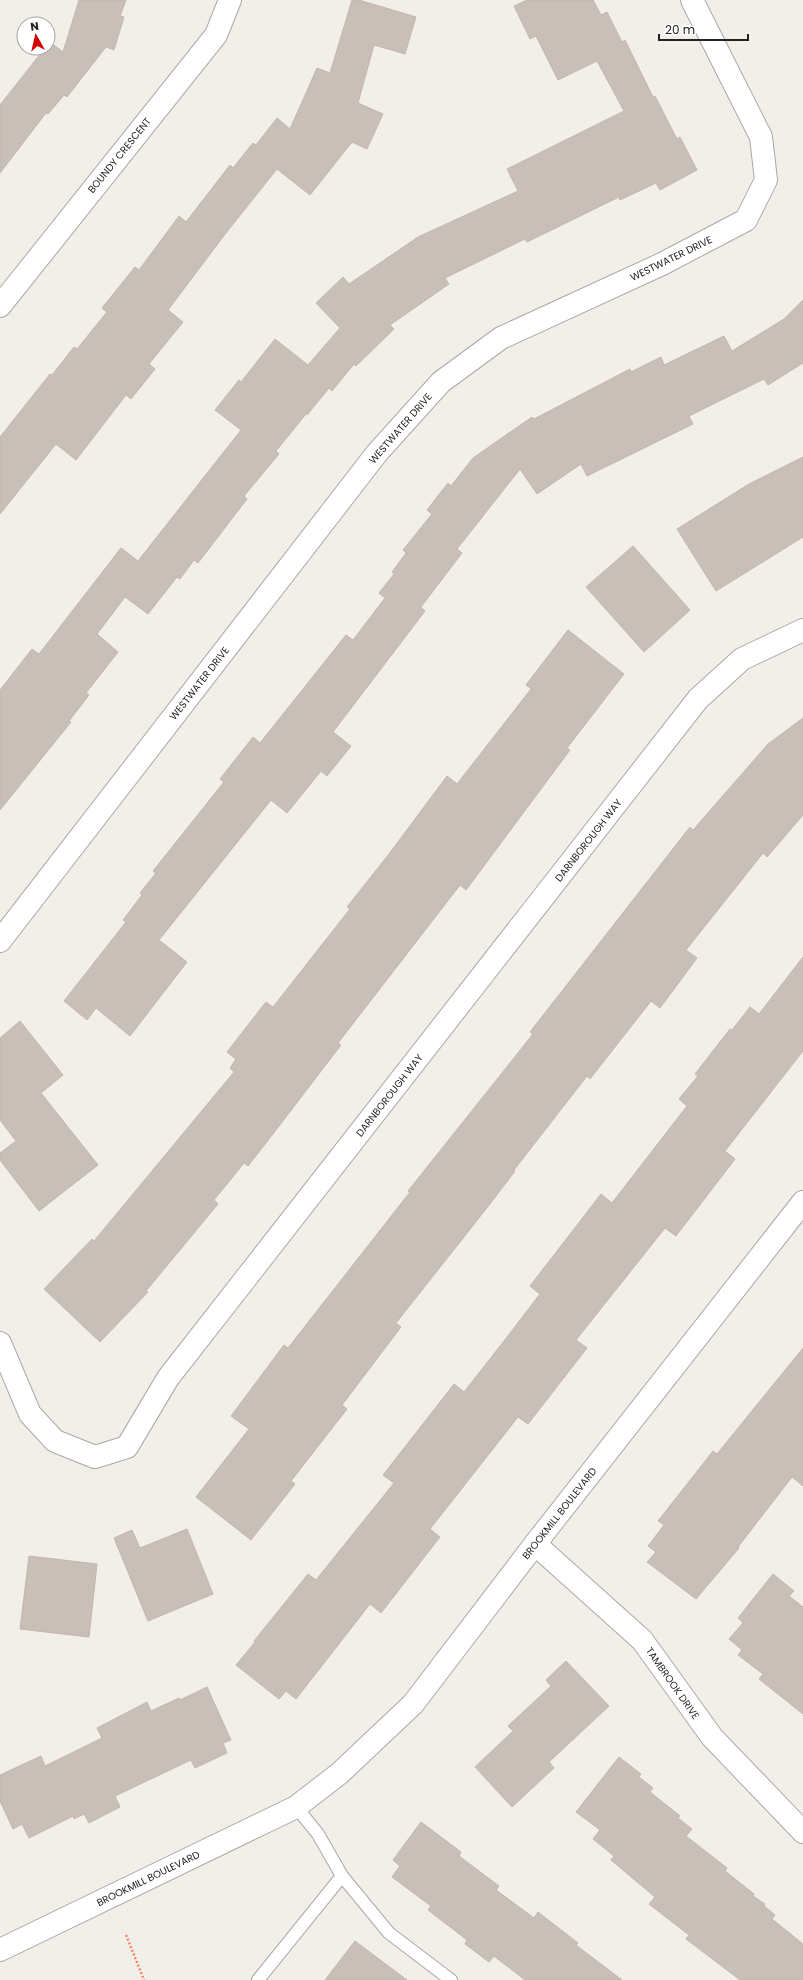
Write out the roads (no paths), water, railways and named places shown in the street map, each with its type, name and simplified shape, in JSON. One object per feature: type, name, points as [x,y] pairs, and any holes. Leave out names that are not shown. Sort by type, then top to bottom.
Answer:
[{"type":"street","name":"BOUNDY CRESCENT","points":[[0,306],[216,35],[230,0]]},
{"type":"street","name":"WESTWATER DRIVE","points":[[0,941],[377,453],[441,382],[501,338],[662,264],[746,220],[766,180],[761,136],[692,0]]},
{"type":"street","name":"DARNBOROUGH WAY","points":[[0,1343],[30,1414],[55,1441],[95,1457],[127,1447],[168,1378],[698,699],[742,659],[803,630]]},
{"type":"street","name":"BROOKMILL BOULEVARD","points":[[0,1950],[296,1806],[340,1773],[413,1704],[535,1544],[803,1202]]},
{"type":"street","name":"TAMBROOK DRIVE","points":[[535,1544],[642,1640],[712,1737],[803,1832]]},
{"type":"lane","points":[[296,1806],[318,1834],[342,1876],[389,1933],[451,1980]]},
{"type":"lane","points":[[258,1980],[342,1876]]}]
